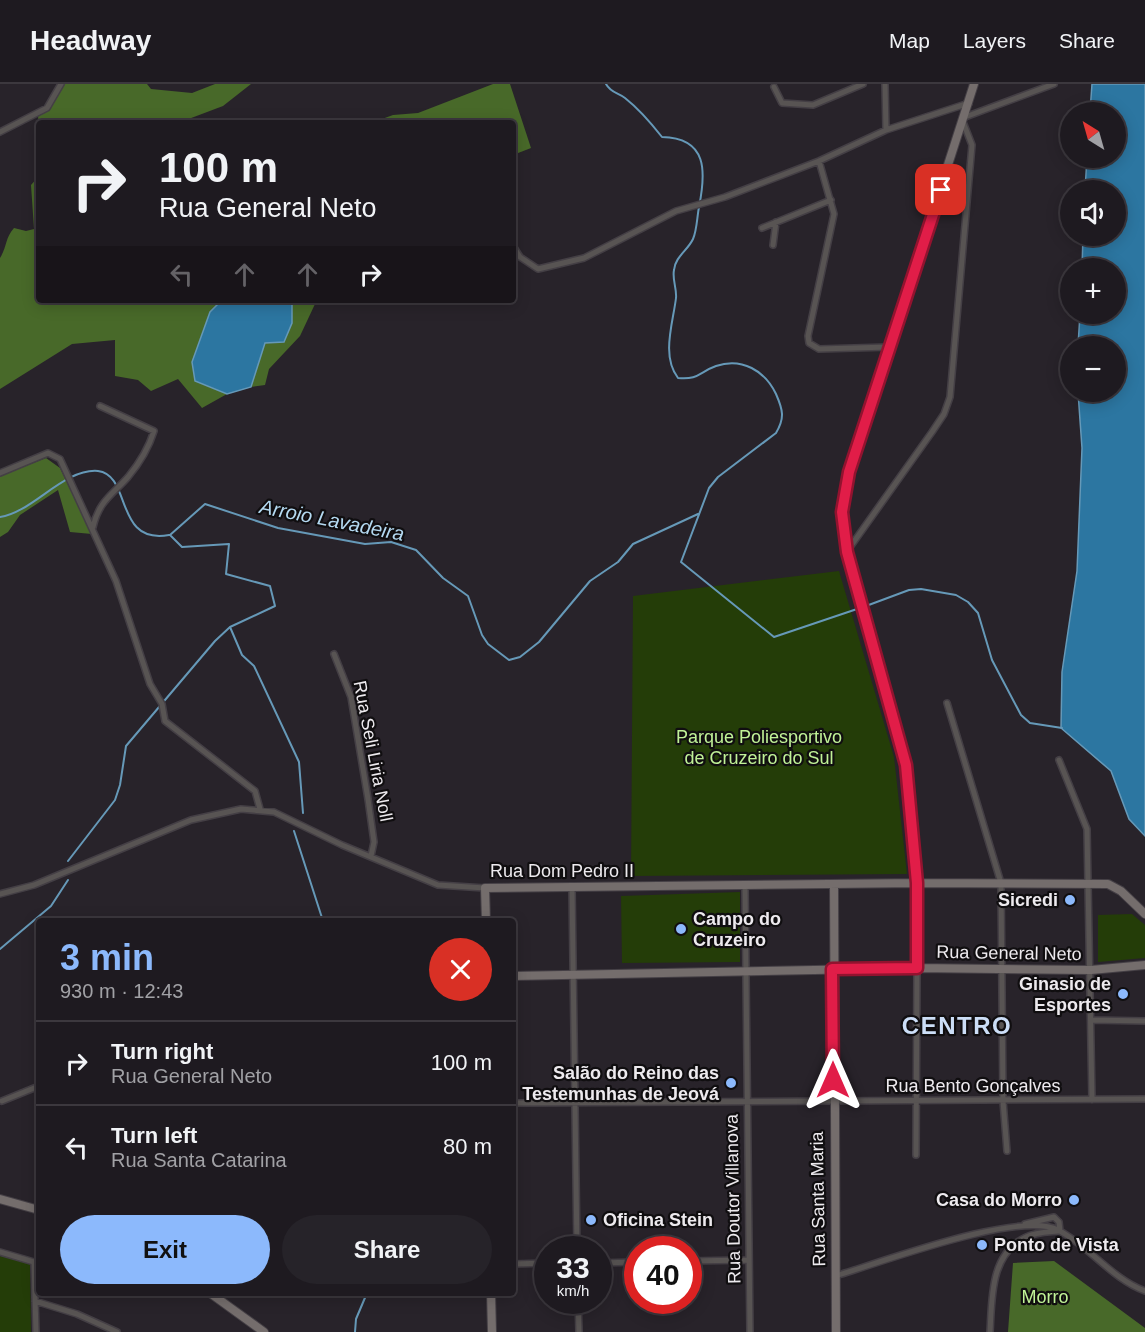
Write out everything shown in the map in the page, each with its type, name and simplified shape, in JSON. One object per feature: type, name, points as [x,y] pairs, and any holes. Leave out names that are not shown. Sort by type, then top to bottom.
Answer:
[{"type":"main road","points":[[917,968],[917,883],[904,755],[847,552],[842,512],[849,472],[974,84]]},
{"type":"main road","name":"Rua Dom Pedro II","points":[[485,888],[1088,883],[1115,887],[1145,914]]},
{"type":"main road","name":"Rua Santa Maria","points":[[834,885],[832,969],[836,1332]]},
{"type":"main road","points":[[485,888],[486,918]]},
{"type":"main road","name":"Rua General Neto","points":[[516,976],[917,968],[1004,971],[1091,970],[1145,965]]},
{"type":"main road","points":[[0,1199],[36,1209]]},
{"type":"main road","points":[[214,1296],[264,1332]]},
{"type":"main road","points":[[491,1296],[492,1332]]},
{"type":"street","points":[[0,132],[47,108],[61,84]]},
{"type":"street","points":[[774,87],[782,103],[813,105],[863,84]]},
{"type":"street","points":[[885,84],[886,130]]},
{"type":"street","points":[[847,552],[944,414],[950,397],[972,145],[964,119],[1054,84]]},
{"type":"street","points":[[516,251],[530,266],[547,269],[584,258],[676,211],[696,207],[819,161],[886,130],[969,102]]},
{"type":"street","points":[[819,161],[834,214],[810,325],[809,343],[819,350],[889,347]]},
{"type":"street","points":[[762,228],[831,200]]},
{"type":"street","points":[[773,244],[776,222]]},
{"type":"street","points":[[92,528],[96,512],[116,487],[127,478],[149,444],[154,431],[100,406]]},
{"type":"street","points":[[0,473],[48,453],[60,459],[116,580],[150,684],[162,704],[165,721],[255,791],[260,809]]},
{"type":"street","name":"Rua Seli Liria Noll","points":[[334,654],[351,697],[374,842],[371,856]]},
{"type":"street","points":[[947,703],[1001,883],[1004,971],[1003,1101],[1007,1151]]},
{"type":"street","points":[[1059,760],[1087,829],[1092,1100]]},
{"type":"street","name":"Rua Dom Pedro II","points":[[0,894],[34,885],[191,820],[240,809],[274,812],[438,885],[485,888]]},
{"type":"street","name":"Rua Doutor Villanova","points":[[745,886],[750,1332]]},
{"type":"street","points":[[572,888],[577,1236]]},
{"type":"street","points":[[916,1155],[917,968]]},
{"type":"street","points":[[1091,1020],[1145,1021]]},
{"type":"street","points":[[2,1101],[36,1087]]},
{"type":"street","name":"Rua Bento Gonçalves","points":[[516,1103],[1145,1099]]},
{"type":"street","points":[[835,1276],[946,1242],[1054,1217],[1059,1222],[1060,1231]]},
{"type":"street","points":[[1022,1225],[1060,1231],[1127,1281],[1145,1291]]},
{"type":"street","points":[[990,1332],[994,1282],[1003,1258],[1012,1246],[1025,1237],[1060,1231]]},
{"type":"street","points":[[0,1251],[34,1262],[36,1332]]},
{"type":"street","points":[[702,1261],[749,1260]]},
{"type":"street","points":[[516,1264],[534,1263]]},
{"type":"street","points":[[35,1301],[77,1314],[117,1332]]},
{"type":"street","points":[[578,1314],[579,1332]]},
{"type":"green space","points":[[61,84],[147,84],[151,89],[192,93],[215,84],[251,84],[223,106],[186,120],[38,120],[38,115],[47,108]]},
{"type":"green space","points":[[493,84],[510,84],[531,148],[516,154],[516,120],[379,120],[393,115],[418,113]]},
{"type":"green space","points":[[36,179],[36,303],[219,303],[210,312],[192,362],[210,387],[227,394],[202,408],[178,379],[151,391],[138,380],[115,376],[115,340],[72,344],[0,389],[0,258],[14,228],[26,231],[34,229],[31,185]]},
{"type":"green space","points":[[290,303],[318,303],[300,336],[269,369],[265,385],[251,387],[265,343],[284,342],[292,304]]},
{"type":"green space","points":[[46,458],[60,468],[92,534],[70,532],[58,490],[20,515],[8,532],[0,537],[0,476]]},
{"type":"green space","name":"Parque Poliesportivo de Cruzeiro do Sul","points":[[839,571],[894,757],[907,874],[631,876],[633,596]]},
{"type":"green space","name":"Campo do Cruzeiro","points":[[740,892],[740,962],[622,963],[621,896]]},
{"type":"green space","points":[[1132,914],[1145,925],[1145,958],[1098,962],[1098,915]]},
{"type":"green space","points":[[0,1256],[30,1264],[31,1332],[0,1332]]},
{"type":"green space","name":"Morro","points":[[1054,1261],[1145,1328],[1145,1332],[1008,1332],[1013,1263]]},
{"type":"water","points":[[1092,84],[1145,84],[1145,836],[1129,819],[1111,771],[1061,728],[1062,672],[1077,571],[1082,448],[1079,402],[1126,402],[1126,336],[1079,336],[1079,324],[1126,324],[1126,258],[1082,258],[1083,246],[1126,246],[1126,180],[1086,180],[1086,168],[1126,168],[1126,102],[1091,102]]},
{"type":"water","points":[[219,303],[292,303],[292,323],[284,342],[265,343],[251,387],[227,394],[195,381],[192,362],[210,312]]},
{"type":"waterway","points":[[606,84],[635,107],[662,137],[688,143],[696,150],[700,159],[703,181],[695,232],[691,243],[675,265],[676,298],[669,350],[673,369],[678,378],[685,378],[695,377],[716,366],[735,363],[744,365],[766,379],[776,394],[781,409],[781,423],[776,433],[718,477],[709,488],[681,562],[774,637],[860,608]]},
{"type":"waterway","points":[[0,517],[24,508],[73,476],[98,471],[109,475],[116,484],[131,520],[139,530],[152,535],[169,535]]},
{"type":"waterway","name":"Arroio Lavadeira","points":[[68,861],[115,800],[120,785],[126,746],[215,641],[230,627],[275,606],[270,586],[226,574],[229,544],[182,547],[170,535],[205,504],[278,528],[365,544],[391,542],[416,550],[443,578],[468,596],[482,635],[488,644],[509,660],[520,657],[539,642],[590,581],[618,562],[633,544],[698,514]]},
{"type":"waterway","points":[[866,606],[909,590],[921,589],[956,595],[968,602],[978,613],[992,660],[1021,715],[1030,723],[1062,728]]},
{"type":"waterway","name":"Arroio Lavadeira","points":[[230,627],[242,655],[254,666],[299,762],[303,813]]},
{"type":"waterway","name":"Arroio Lavadeira","points":[[294,831],[322,918]]},
{"type":"waterway","points":[[37,918],[51,906],[68,880]]},
{"type":"waterway","points":[[0,949],[36,919]]},
{"type":"waterway","name":"Arroio Lavadeira","points":[[355,1332],[356,1319],[366,1296]]},
{"type":"place","name":"Sicredi","points":[[1070,900]]},
{"type":"place","name":"Campo do Cruzeiro","points":[[681,929]]},
{"type":"place","name":"Ginasio de Esportes","points":[[1123,994]]},
{"type":"place","name":"Salão do Reino das Testemunhas de Jeová","points":[[731,1083]]},
{"type":"place","name":"Casa do Morro","points":[[1074,1200]]},
{"type":"place","name":"Oficina Stein","points":[[591,1220]]},
{"type":"place","name":"Ponto de Vista","points":[[982,1245]]},
{"type":"district","name":"CENTRO","points":[[957,1025]]},
{"type":"route","points":[[833,1080],[832,969],[917,968],[917,883],[906,765],[847,552],[842,512],[849,472],[941,190]]}]
